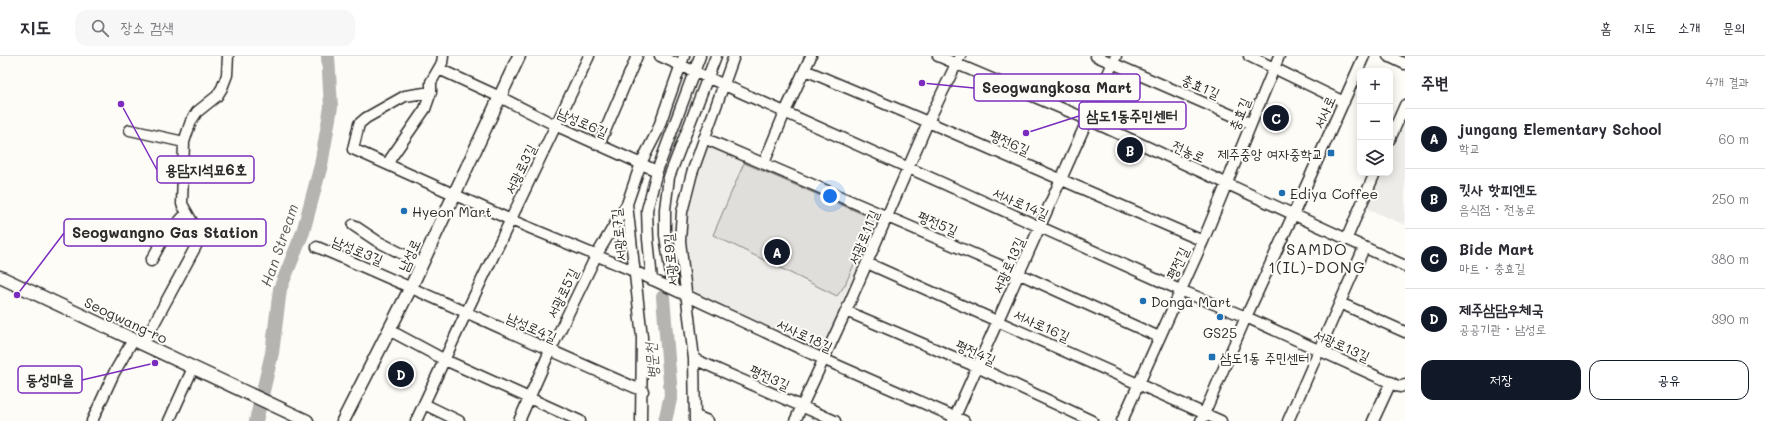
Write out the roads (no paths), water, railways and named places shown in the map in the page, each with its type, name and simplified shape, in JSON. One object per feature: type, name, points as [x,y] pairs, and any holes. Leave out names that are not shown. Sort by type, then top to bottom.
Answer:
[{"type":"main road","name":"남성로","points":[[343,421],[411,287],[518,56]]},
{"type":"main road","name":"Seogwang-ro","points":[[0,277],[292,415],[308,421]]},
{"type":"street","points":[[92,421],[114,373],[138,342],[196,246],[198,237],[195,227],[186,214],[182,204],[184,142],[190,121],[197,112],[217,96],[222,88],[227,75],[228,56]]},
{"type":"street","points":[[388,164],[425,109],[431,92],[431,82],[439,69],[443,56]]},
{"type":"street","name":"서광로3길","points":[[416,421],[589,56]]},
{"type":"street","points":[[599,145],[637,56]]},
{"type":"street","name":"서사로14길","points":[[660,56],[683,60],[693,72],[723,86],[785,112],[1180,290],[1246,317]]},
{"type":"street","points":[[652,280],[647,210],[657,171],[700,56]]},
{"type":"street","points":[[673,289],[664,235],[665,209],[669,177],[716,56]]},
{"type":"street","name":"서광로9길","points":[[695,418],[694,359],[680,241],[682,212],[692,173],[734,56]]},
{"type":"street","points":[[764,163],[785,112],[811,56]]},
{"type":"street","name":"전농로","points":[[938,56],[958,60],[1405,266]]},
{"type":"street","name":"충효1길","points":[[1096,56],[1115,60],[1250,123]]},
{"type":"street","points":[[1249,56],[1344,102]]},
{"type":"street","name":"충효길","points":[[1226,183],[1279,56]]},
{"type":"street","name":"서사로","points":[[1203,417],[1246,317],[1364,56]]},
{"type":"street","points":[[1388,56],[1405,64]]},
{"type":"street","name":"서광로7길","points":[[641,421],[643,391],[642,337],[628,204],[641,163],[657,132],[683,60]]},
{"type":"street","name":"서광로11길","points":[[795,421],[846,311],[907,167],[958,60]]},
{"type":"street","name":"서광로13길","points":[[957,420],[977,367],[1115,60]]},
{"type":"street","name":"남성로6길","points":[[439,69],[500,97],[557,126],[657,171]]},
{"type":"street","name":"평전6길","points":[[805,70],[1202,241]]},
{"type":"street","points":[[431,92],[405,96],[366,118],[359,124],[353,149],[511,220],[636,272]]},
{"type":"street","points":[[1393,132],[1405,105]]},
{"type":"street","points":[[130,130],[184,142]]},
{"type":"street","name":"평전5길","points":[[704,138],[1020,274],[1159,337]]},
{"type":"street","points":[[1346,240],[1374,176]]},
{"type":"street","name":"평전길","points":[[1122,421],[1202,241],[1226,183]]},
{"type":"street","name":"서광로5길","points":[[519,421],[550,351],[596,256],[628,204]]},
{"type":"street","points":[[151,261],[163,239],[186,214]]},
{"type":"street","points":[[353,225],[377,241],[422,264]]},
{"type":"street","name":"남성로3길","points":[[317,247],[411,287]]},
{"type":"street","points":[[1288,421],[1364,248]]},
{"type":"street","name":"서사로16길","points":[[867,263],[1138,385],[1203,417],[1221,421]]},
{"type":"street","name":"서사로18길","points":[[636,272],[957,420]]},
{"type":"street","name":"남성로4길","points":[[411,287],[550,351],[643,391]]},
{"type":"street","points":[[1340,303],[1405,332]]},
{"type":"street","name":"평전4길","points":[[846,311],[977,367],[1092,421]]},
{"type":"street","name":"서광로13길","points":[[1246,317],[1400,387],[1405,384]]},
{"type":"street","points":[[389,330],[445,360],[580,421]]},
{"type":"street","name":"평전3길","points":[[694,359],[835,421]]},
{"type":"street","points":[[169,421],[193,368]]},
{"type":"street","points":[[1373,421],[1391,382]]},
{"type":"street","points":[[424,404],[459,421]]},
{"type":"street","points":[[695,418],[708,421]]},
{"type":"waterway","name":"Han Stream","points":[[256,421],[272,353],[280,289],[303,232],[321,165],[331,107],[328,56]]},
{"type":"waterway","name":"병문천","points":[[663,297],[671,395],[665,421]]},
{"type":"place","name":"Seogwangkosa Mart","points":[[922,83]]},
{"type":"place","name":"용담지석묘6호","points":[[121,104]]},
{"type":"place","name":"Bide Mart","points":[[1276,118]]},
{"type":"place","name":"삼도1동주민센터","points":[[1026,133]]},
{"type":"place","name":"킷사 핫피엔도","points":[[1130,150]]},
{"type":"place","name":"제주중앙 여자중학교","points":[[1331,153]]},
{"type":"place","name":"Ediya Coffee","points":[[1282,193]]},
{"type":"place","name":"Hyeon Mart","points":[[404,211]]},
{"type":"place","name":"jungang Elementary School","points":[[777,252]]},
{"type":"place","name":"Seogwangno Gas Station","points":[[17,295]]},
{"type":"place","name":"Donga Mart","points":[[1143,301]]},
{"type":"place","name":"GS25","points":[[1220,317]]},
{"type":"place","name":"삼도1동 주민센터","points":[[1212,357]]},
{"type":"place","name":"동성마을","points":[[155,363]]},
{"type":"place","name":"제주삼담우체국","points":[[401,374]]},
{"type":"district","name":"SAMDO 1(IL)-DONG","points":[[1317,257]]}]
